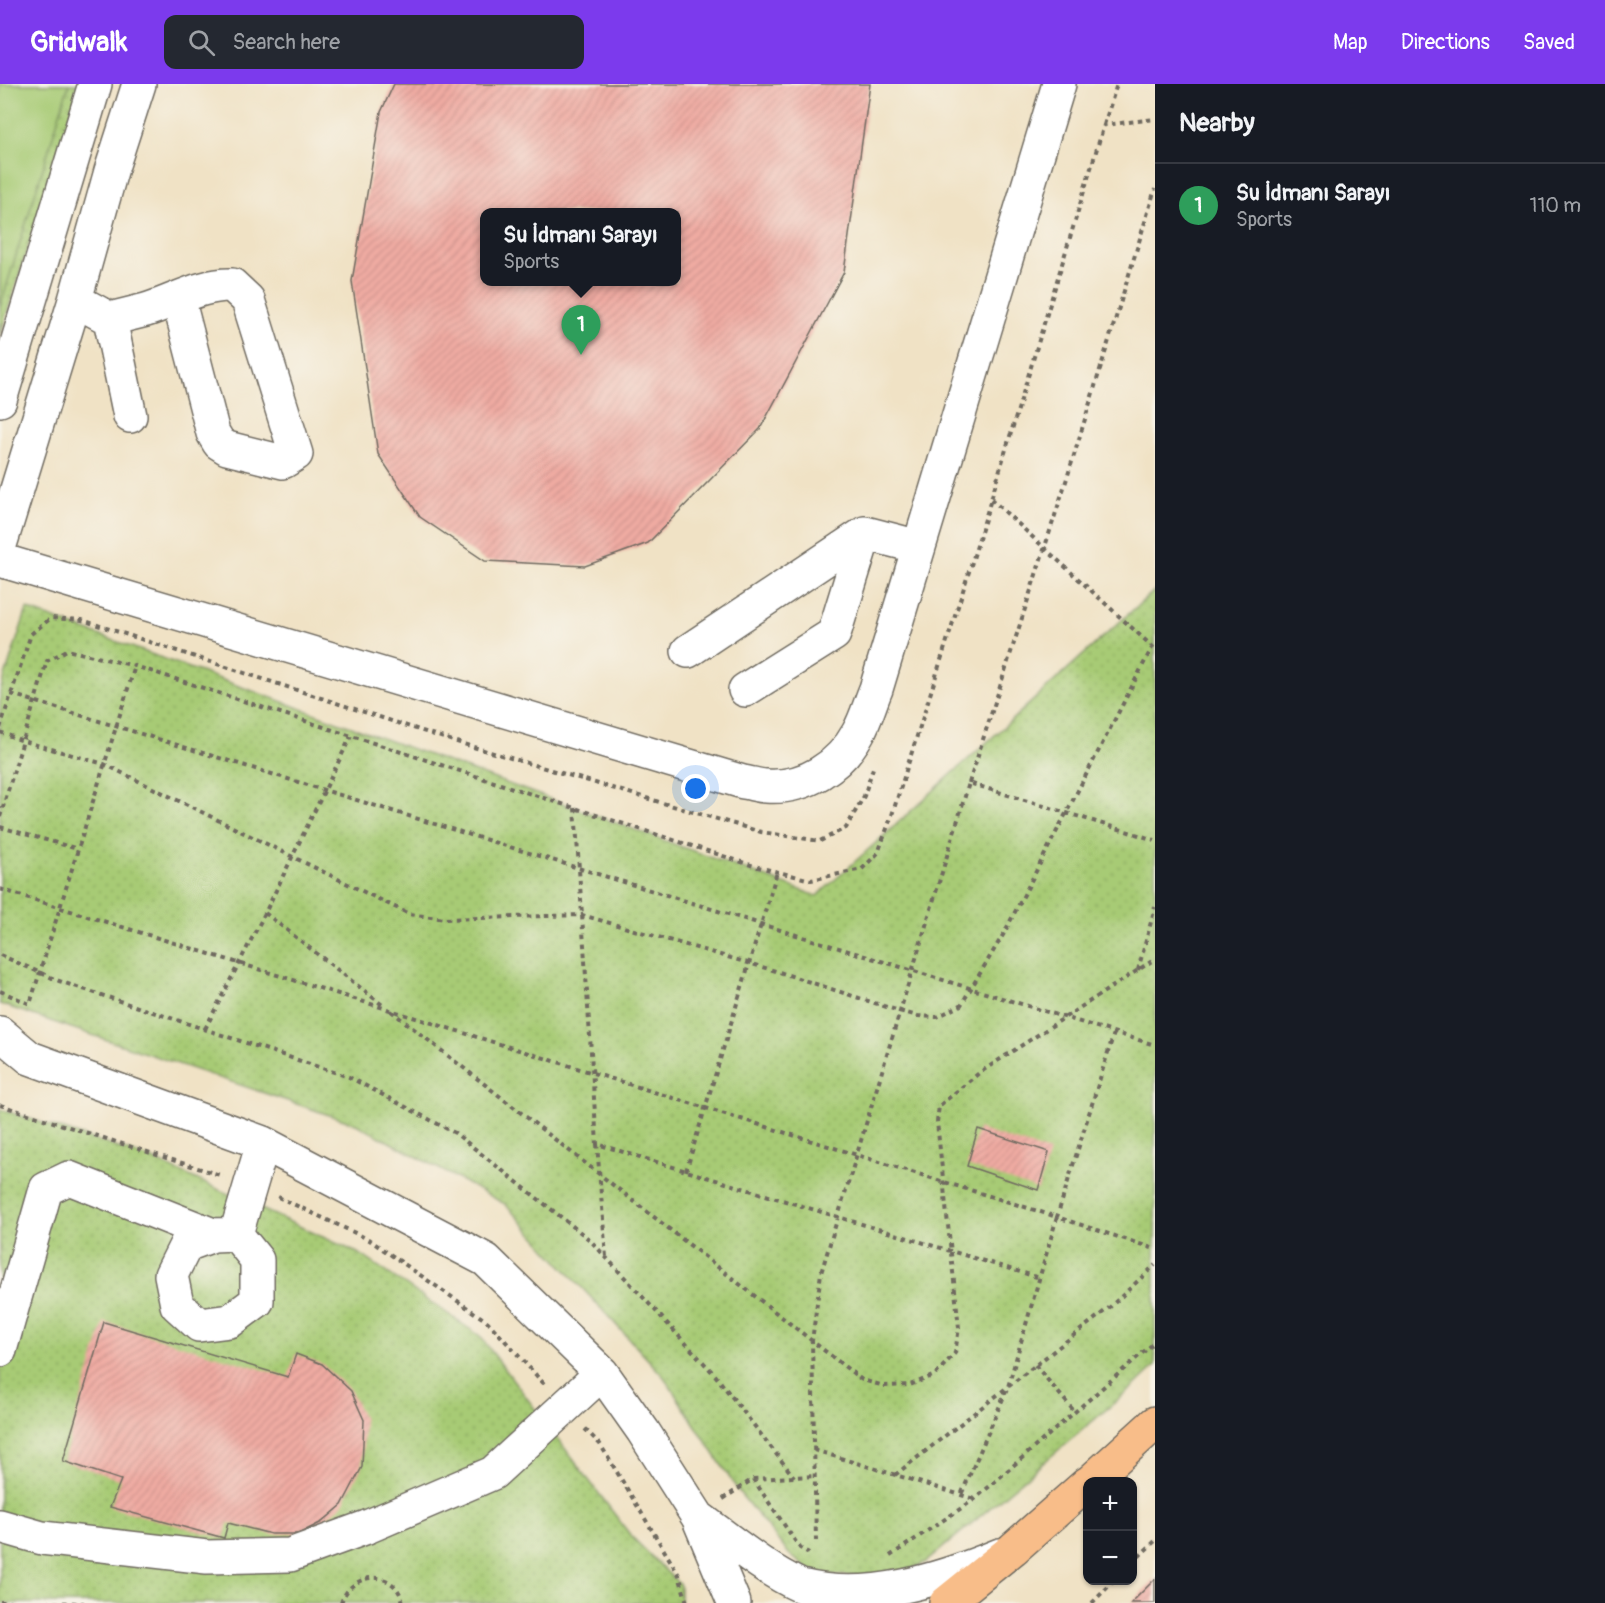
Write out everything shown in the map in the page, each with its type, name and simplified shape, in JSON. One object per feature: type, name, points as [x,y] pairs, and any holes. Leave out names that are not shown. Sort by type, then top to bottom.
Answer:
[{"type":"highway","points":[[1095,1477],[1155,1423]]},
{"type":"highway","points":[[946,1603],[1013,1549],[1083,1487]]},
{"type":"lane","points":[[0,400],[95,84]]},
{"type":"lane","points":[[0,545],[139,84]]},
{"type":"lane","points":[[0,560],[732,778],[767,786],[797,784],[819,774],[840,758],[859,732],[876,689],[1059,84]]},
{"type":"lane","points":[[75,300],[110,319],[146,310],[178,298],[216,285],[232,285],[248,300],[296,454],[291,459],[283,462],[227,448],[219,443],[213,433],[178,298]]},
{"type":"lane","points":[[110,319],[130,416]]},
{"type":"lane","points":[[688,651],[865,533],[919,547]]},
{"type":"lane","points":[[746,690],[834,634],[865,533]]},
{"type":"lane","points":[[0,1033],[15,1061],[263,1143],[486,1260],[602,1373],[643,1431],[698,1517],[734,1603]]},
{"type":"lane","points":[[0,1350],[46,1189],[69,1178],[225,1234],[252,1185],[263,1143]]},
{"type":"lane","points":[[0,1526],[42,1538],[207,1557],[290,1555],[367,1527],[493,1473],[602,1373]]},
{"type":"lane","points":[[698,1517],[771,1570],[803,1587],[842,1596],[896,1593],[936,1582],[1013,1549]]},
{"type":"lane","points":[[698,1517],[706,1558],[709,1603]]},
{"type":"lane","points":[[698,1517],[783,1603]]},
{"type":"path","points":[[1104,125],[1117,84]]},
{"type":"path","points":[[816,1541],[812,1341],[821,1273],[969,783],[1155,189]]},
{"type":"path","points":[[991,499],[1154,648]]},
{"type":"path","points":[[874,762],[864,796],[846,828],[820,841],[761,832],[453,741],[82,620],[51,618],[31,634],[0,730],[23,741],[104,764],[409,914],[445,919],[582,915],[749,963],[899,1011],[918,1016],[937,1017],[961,1005],[1003,935],[1154,648],[1155,642]]},
{"type":"path","points":[[0,991],[30,1004],[135,666]]},
{"type":"path","points":[[11,694],[1155,1045]]},
{"type":"path","points":[[205,1029],[265,913],[351,736]]},
{"type":"path","points":[[969,783],[1155,840]]},
{"type":"path","points":[[575,808],[591,1072],[606,1257]]},
{"type":"path","points":[[0,827],[78,849]]},
{"type":"path","points":[[686,1171],[777,872]]},
{"type":"path","points":[[0,889],[1155,1249]]},
{"type":"path","points":[[1138,970],[1155,907]]},
{"type":"path","points":[[265,913],[862,1380],[885,1386],[910,1385],[935,1376],[956,1353],[959,1328],[937,1122],[939,1106],[979,1073],[1155,959]]},
{"type":"path","points":[[0,955],[59,981],[350,1077],[455,1134],[590,1240],[715,1375],[794,1477]]},
{"type":"path","points":[[961,1495],[1008,1387],[1114,1032]]},
{"type":"path","points":[[0,1105],[252,1185],[368,1239],[488,1322],[600,1444],[679,1575],[687,1603]]},
{"type":"path","points":[[597,1144],[1040,1278]]},
{"type":"path","points":[[895,1475],[1110,1307],[1155,1264]]},
{"type":"path","points":[[884,1558],[895,1554],[975,1499],[1074,1410],[1155,1342]]},
{"type":"path","points":[[1035,1365],[1074,1410]]},
{"type":"path","points":[[814,1450],[975,1499]]},
{"type":"path","points":[[698,1517],[753,1479],[814,1476]]},
{"type":"path","points":[[753,1479],[800,1548],[818,1559]]},
{"type":"path","points":[[1137,1558],[1155,1541]]},
{"type":"path","points":[[341,1603],[345,1592],[351,1585],[370,1577],[389,1582],[397,1589],[403,1603]]},
{"type":"path","points":[[1092,1603],[1111,1585]]},
{"type":"path","points":[[0,1602],[84,1603]]},
{"type":"green space","points":[[0,84],[80,84],[0,335]]},
{"type":"green space","points":[[0,84],[69,84],[0,307]]},
{"type":"green space","points":[[1155,590],[1155,1366],[926,1562],[890,1579],[813,1573],[789,1554],[739,1492],[664,1377],[505,1204],[356,1124],[0,1004],[0,691],[27,609],[817,896]]},
{"type":"green space","points":[[0,1109],[152,1159],[360,1254],[480,1336],[631,1536],[680,1585],[680,1603],[0,1603]]},
{"type":"building","points":[[394,84],[870,84],[844,272],[760,429],[648,543],[585,566],[485,561],[420,517],[378,454],[352,281],[381,112]]},
{"type":"building","points":[[978,1129],[1049,1152],[1038,1190],[967,1166]]},
{"type":"building","points":[[104,1322],[288,1377],[296,1354],[322,1364],[351,1391],[364,1420],[362,1467],[342,1505],[322,1522],[298,1534],[271,1534],[228,1523],[224,1538],[110,1507],[121,1480],[63,1461]]},
{"type":"building","points":[[1155,1579],[1155,1603],[1131,1603]]},
{"type":"place","name":"Su İdmanı Sarayı","points":[[581,355]]}]
